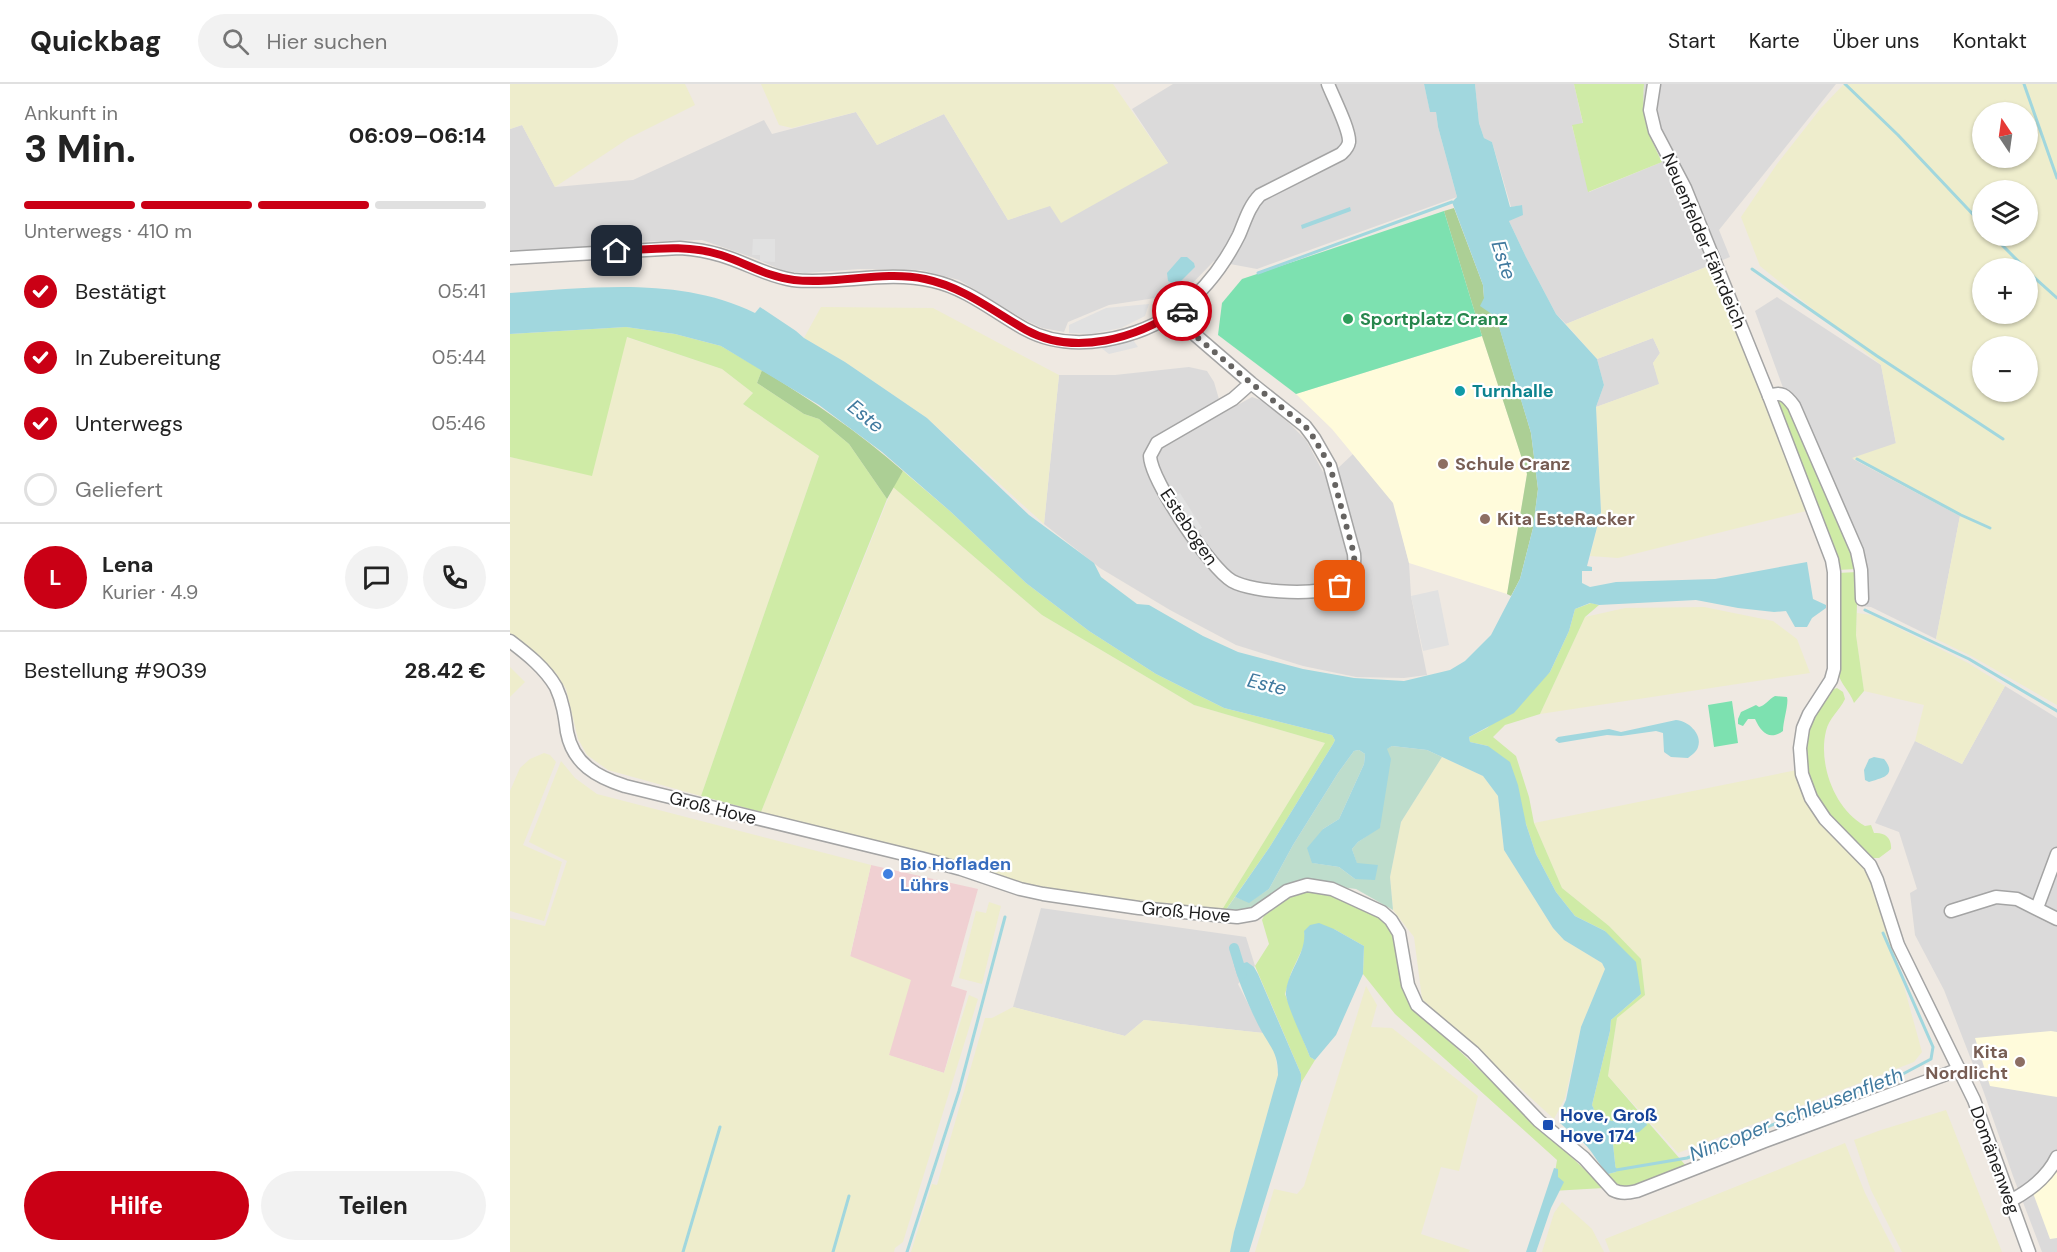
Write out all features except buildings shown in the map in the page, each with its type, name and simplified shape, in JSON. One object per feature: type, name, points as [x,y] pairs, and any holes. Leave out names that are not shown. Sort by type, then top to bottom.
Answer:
[{"type":"street","points":[[510,258],[680,248],[697,249],[720,255],[766,273],[796,280],[878,276],[922,278],[941,282],[957,290],[1028,331],[1052,339],[1101,341],[1136,333],[1180,309],[1217,272],[1255,200],[1266,192],[1341,154],[1347,148],[1349,143],[1347,132],[1328,84]]},
{"type":"street","name":"Neuenfelder Fährdeich","points":[[1654,84],[1650,110],[1655,131],[1685,188],[1829,548],[1834,572],[1834,669],[1831,680],[1809,714],[1803,728],[1800,748],[1802,774],[1811,798],[1825,819],[1870,865],[1898,945],[1960,1069]]},
{"type":"street","name":"Estebogen","points":[[1180,309],[1186,316],[1192,333]]},
{"type":"street","name":"Estebogen","points":[[1168,317],[1178,328],[1192,333],[1305,426],[1323,451],[1330,466],[1354,554],[1355,566],[1352,574],[1347,582],[1340,586],[1324,590],[1258,590],[1233,581],[1209,560],[1155,476],[1150,456],[1157,443],[1233,399],[1251,383]]},
{"type":"street","points":[[1769,396],[1777,393],[1786,395],[1794,406],[1857,551],[1862,570],[1862,599]]},
{"type":"street","name":"Groß Hove","points":[[510,641],[544,670],[555,686],[562,703],[571,746],[579,759],[596,774],[618,784],[920,858],[1020,889],[1096,903],[1237,917],[1259,911],[1293,889],[1312,885],[1332,889],[1369,905],[1387,916],[1397,928],[1401,939],[1408,985],[1417,1005],[1473,1052],[1539,1121],[1574,1149],[1613,1190],[1618,1192],[1637,1191],[1765,1140],[1960,1069]]},
{"type":"street","points":[[2037,908],[2057,854]]},
{"type":"street","points":[[1951,911],[1996,897],[2011,898],[2057,918]]},
{"type":"street","name":"Domänenweg","points":[[1960,1069],[1974,1101],[2029,1252]]},
{"type":"street","points":[[2010,1201],[2027,1192],[2043,1177],[2057,1157]]},
{"type":"shaded area","points":[[1173,84],[1424,84],[1430,111],[1436,112],[1457,197],[1257,269],[1214,261],[1182,294],[1109,305],[1068,322],[1064,332],[1042,328],[1025,320],[959,280],[921,270],[860,269],[805,273],[784,271],[702,240],[631,242],[510,254],[510,129],[522,125],[555,187],[633,180],[764,120],[772,134],[856,112],[877,145],[944,114],[1008,220],[1168,163],[1132,109]]},
{"type":"shaded area","points":[[1475,84],[1574,84],[1583,124],[1572,126],[1589,192],[1662,162],[1649,135],[1642,106],[1644,84],[1836,84],[1719,230],[1730,257],[1566,324],[1556,314],[1509,221],[1522,205],[1511,207],[1492,142],[1484,138],[1479,123]]},
{"type":"shaded area","points":[[753,239],[775,239],[775,262],[760,261],[760,255],[752,255]]},
{"type":"shaded area","points":[[1777,297],[1881,365],[1896,444],[1853,459],[1960,516],[1936,639],[1871,607],[1858,606],[1858,572],[1790,407],[1755,311]]},
{"type":"shaded area","points":[[1149,304],[1145,316],[1121,328],[1090,334],[1069,333],[1069,325],[1106,308]]},
{"type":"shaded area","name":"Schule Cranz","points":[[1482,336],[1527,474],[1507,594],[1409,563],[1393,503],[1332,429],[1296,394]]},
{"type":"shaded area","points":[[1653,338],[1660,353],[1653,363],[1660,384],[1596,407],[1604,385],[1597,359]]},
{"type":"shaded area","points":[[1133,340],[1138,347],[1109,354],[1100,347]]},
{"type":"shaded area","points":[[1189,367],[1207,371],[1214,382],[1223,413],[1252,397],[1263,401],[1306,440],[1323,472],[1337,469],[1353,454],[1394,503],[1409,563],[1411,596],[1427,675],[1404,678],[1356,677],[1303,666],[1236,645],[1170,610],[1100,568],[1044,524],[1059,375],[1115,375]]},
{"type":"shaded area","points":[[1180,493],[1202,528],[1195,532],[1173,498]]},
{"type":"shaded area","points":[[1438,590],[1449,645],[1423,651],[1411,596]]},
{"type":"shaded area","points":[[2005,686],[2057,718],[2057,1252],[2042,1252],[1944,990],[1915,935],[1910,893],[1917,889],[1899,832],[1875,823],[1915,741],[1962,764]]},
{"type":"shaded area","points":[[871,865],[978,889],[951,986],[967,991],[944,1073],[888,1055],[850,957]]},
{"type":"shaded area","points":[[1041,908],[1246,937],[1255,966],[1238,984],[1263,1033],[1144,1020],[1125,1036],[1013,1007]]},
{"type":"shaded area","name":"Kita Nordlicht","points":[[2057,1032],[2057,1097],[1990,1086],[1975,1038]]},
{"type":"shaded area","points":[[2057,1166],[2057,1238],[2050,1239],[2033,1193]]},
{"type":"green space","points":[[510,84],[685,84],[695,105],[629,138],[555,187],[522,125],[510,129]]},
{"type":"green space","points":[[761,84],[1113,84],[1168,163],[1061,223],[1050,206],[1008,220],[944,114],[877,145],[856,112],[792,128],[779,125]]},
{"type":"green space","points":[[1574,84],[1644,84],[1645,116],[1662,162],[1588,192],[1572,125],[1583,123]]},
{"type":"green space","points":[[1844,84],[2057,84],[2057,705],[1973,657],[1936,639],[1960,516],[1852,458],[1896,443],[1881,365],[1760,266],[1741,217],[1777,164],[1821,108]]},
{"type":"green space","points":[[1454,208],[1483,285],[1484,298],[1496,316],[1531,433],[1538,489],[1533,528],[1520,579],[1511,596],[1507,594],[1527,474],[1444,211]]},
{"type":"green space","name":"Sportplatz Cranz","points":[[1444,211],[1482,336],[1296,394],[1218,335],[1222,303],[1242,279]]},
{"type":"green space","points":[[1711,265],[1810,510],[1618,558],[1590,556],[1601,512],[1596,407],[1659,384],[1653,363],[1660,353],[1653,338],[1597,359],[1566,324]]},
{"type":"green space","points":[[821,307],[933,308],[1059,375],[1044,524],[927,418],[845,362],[804,338]]},
{"type":"green space","points":[[626,327],[675,334],[721,346],[762,370],[757,383],[804,414],[819,419],[849,444],[887,499],[761,812],[701,796],[819,456],[743,404],[753,393],[722,369],[627,337],[592,476],[510,457],[510,334]]},
{"type":"green space","points":[[626,337],[722,369],[753,393],[743,404],[819,456],[701,796],[608,770],[587,755],[578,739],[566,689],[555,672],[528,646],[510,633],[510,457],[592,475]]},
{"type":"green space","points":[[762,370],[834,417],[903,471],[887,499],[849,444],[819,419],[804,414],[757,383]]},
{"type":"green space","points":[[1780,398],[1790,407],[1848,539],[1857,569],[1837,570],[1775,399]]},
{"type":"green space","points":[[903,471],[951,512],[1026,583],[1089,631],[1156,674],[1224,708],[1332,735],[1335,740],[1333,744],[1269,848],[1225,911],[1220,913],[1325,743],[1194,705],[1042,615],[893,487]]},
{"type":"green space","points":[[893,487],[1042,615],[1194,705],[1325,743],[1220,913],[1043,889],[761,812]]},
{"type":"green space","points":[[1858,572],[1856,635],[1864,691],[1854,703],[1838,672],[1837,573]]},
{"type":"green space","points":[[1591,603],[1599,605],[1585,617],[1540,714],[1505,725],[1493,737],[1516,756],[1529,797],[1534,823],[1562,888],[1609,926],[1641,959],[1645,995],[1617,1018],[1608,1076],[1687,1167],[1627,1187],[1619,1187],[1608,1174],[1616,1172],[1613,1144],[1618,1137],[1639,1132],[1636,1116],[1612,1121],[1597,1116],[1592,1105],[1611,1020],[1641,994],[1605,931],[1575,916],[1556,892],[1536,854],[1526,824],[1488,746],[1470,742],[1469,737],[1487,728],[1550,672],[1569,631],[1575,609]]},
{"type":"green space","points":[[1704,607],[1773,621],[1797,639],[1810,673],[1540,714],[1585,617],[1625,608]]},
{"type":"green space","points":[[1857,613],[1872,615],[1968,663],[2005,686],[1962,764],[1915,741],[1924,705],[1864,691],[1856,635]]},
{"type":"green space","points":[[510,667],[525,682],[510,697]]},
{"type":"green space","points":[[1837,688],[1843,692],[1845,699],[1826,731],[1824,757],[1827,771],[1837,797],[1854,818],[1865,826],[1871,825],[1874,833],[1887,836],[1889,839],[1891,849],[1879,858],[1869,858],[1821,806],[1807,775],[1805,748],[1809,726],[1831,690]]},
{"type":"green space","points":[[1775,696],[1787,697],[1783,731],[1774,735],[1766,734],[1755,719],[1748,719],[1743,726],[1738,724],[1741,712],[1756,705],[1759,707]]},
{"type":"green space","points":[[1732,701],[1738,743],[1714,747],[1708,705]]},
{"type":"green space","points":[[1392,746],[1427,750],[1442,757],[1401,822],[1390,877],[1393,910],[1356,889],[1295,881],[1249,911],[1225,911],[1235,897],[1249,902],[1269,889],[1293,845],[1338,773],[1354,751],[1359,750],[1365,754],[1364,764],[1339,819],[1323,829],[1313,863],[1339,867],[1355,879],[1357,864],[1352,849],[1380,827],[1386,749]]},
{"type":"green space","points":[[544,753],[550,755],[556,762],[523,845],[562,862],[544,921],[510,911],[510,791],[520,768],[530,759]]},
{"type":"green space","points":[[1442,757],[1483,776],[1498,796],[1504,850],[1553,928],[1564,940],[1602,963],[1605,969],[1581,1027],[1565,1098],[1554,1119],[1422,999],[1414,937],[1393,910],[1390,877],[1401,822]]},
{"type":"green space","points":[[561,761],[575,778],[597,794],[871,865],[850,956],[911,980],[889,1055],[944,1073],[969,995],[978,999],[903,1242],[895,1248],[894,1252],[510,1252],[510,918],[545,926],[567,861],[529,842]]},
{"type":"green space","points":[[1797,770],[1868,869],[1894,950],[1922,1052],[1914,1062],[1678,1153],[1608,1076],[1617,1018],[1645,994],[1641,959],[1609,926],[1562,888],[1534,823]]},
{"type":"green space","points":[[1305,890],[1322,892],[1351,902],[1384,920],[1397,945],[1409,1003],[1604,1188],[1552,1191],[1557,1160],[1395,1014],[1363,974],[1364,946],[1334,929],[1304,931],[1306,941],[1291,973],[1285,994],[1310,1057],[1315,1060],[1301,1083],[1301,1074],[1255,966],[1269,944],[1262,920],[1264,916],[1296,893]]},
{"type":"green space","points":[[989,902],[1001,906],[982,984],[959,978],[976,911],[986,913]]},
{"type":"green space","points":[[1366,986],[1377,1005],[1371,1027],[1392,1028],[1478,1096],[1459,1171],[1441,1167],[1421,1234],[1470,1250],[1469,1252],[1255,1252],[1274,1189],[1297,1194],[1304,1186]]},
{"type":"green space","points":[[1013,1007],[1125,1036],[1144,1020],[1263,1033],[1275,1051],[1278,1075],[1230,1252],[911,1252],[932,1184],[937,1185],[985,1018],[992,1018]]},
{"type":"green space","points":[[1946,1110],[2002,1252],[1902,1252],[1871,1190],[1854,1140]]},
{"type":"green space","points":[[1845,1143],[1865,1193],[1895,1252],[1610,1252],[1605,1239]]},
{"type":"green space","points":[[1562,1202],[1592,1229],[1604,1252],[1542,1252],[1554,1213]]},
{"type":"water","name":"Este","points":[[1424,84],[1475,84],[1479,123],[1484,138],[1492,142],[1510,207],[1522,205],[1523,215],[1509,221],[1556,314],[1597,359],[1604,385],[1596,407],[1601,512],[1587,566],[1592,567],[1592,571],[1582,571],[1582,583],[1590,587],[1616,582],[1715,579],[1807,562],[1813,599],[1826,605],[1826,608],[1812,618],[1807,627],[1795,627],[1786,611],[1738,608],[1696,600],[1599,605],[1590,603],[1575,609],[1569,631],[1550,672],[1514,713],[1469,737],[1470,742],[1488,746],[1510,762],[1536,854],[1556,892],[1575,916],[1605,931],[1636,962],[1641,994],[1611,1020],[1592,1105],[1597,1116],[1612,1121],[1636,1116],[1644,1118],[1647,1125],[1639,1132],[1618,1137],[1613,1144],[1616,1172],[1608,1174],[1589,1148],[1573,1134],[1570,1137],[1567,1136],[1568,1130],[1560,1123],[1560,1113],[1566,1100],[1581,1027],[1605,969],[1602,963],[1564,940],[1553,928],[1504,850],[1498,796],[1483,776],[1427,750],[1392,746],[1387,749],[1391,759],[1380,828],[1358,842],[1352,849],[1357,863],[1378,865],[1375,880],[1355,879],[1339,867],[1312,863],[1307,848],[1323,829],[1339,819],[1364,764],[1365,754],[1359,750],[1354,751],[1293,845],[1269,889],[1249,903],[1235,897],[1269,848],[1333,744],[1335,740],[1332,735],[1224,708],[1156,674],[1089,631],[1026,583],[951,512],[882,452],[819,405],[721,346],[675,334],[626,327],[510,334],[510,293],[634,287],[696,294],[726,301],[755,313],[760,307],[927,418],[1029,515],[1094,563],[1101,577],[1137,604],[1149,605],[1203,636],[1238,652],[1303,669],[1354,678],[1404,681],[1450,670],[1465,661],[1491,635],[1520,579],[1533,528],[1538,489],[1531,433],[1496,317],[1480,306],[1484,298],[1483,285],[1452,202],[1457,197],[1436,112],[1430,112]]},
{"type":"water","points":[[1350,207],[1351,211],[1302,229],[1301,225]]},
{"type":"water","points":[[1181,257],[1187,257],[1195,267],[1179,283],[1174,284],[1168,281],[1167,273]]},
{"type":"water","points":[[1676,720],[1689,725],[1698,737],[1697,748],[1688,758],[1671,757],[1664,752],[1663,733],[1656,731],[1621,736],[1607,735],[1559,743],[1555,740],[1558,737],[1609,729],[1621,732]]},
{"type":"water","points":[[1874,757],[1884,759],[1889,773],[1869,782],[1865,780],[1864,770],[1869,759]]},
{"type":"water","points":[[1319,923],[1364,946],[1363,974],[1336,1035],[1315,1060],[1310,1057],[1286,992],[1290,976],[1303,947],[1304,931],[1310,925]]},
{"type":"water","points":[[1231,947],[1234,948],[1238,965],[1247,962],[1258,974],[1301,1074],[1301,1083],[1249,1252],[1230,1252],[1278,1068],[1274,1052],[1243,990]]},
{"type":"water","points":[[1554,1168],[1558,1169],[1558,1177],[1564,1182],[1551,1208],[1536,1252],[1526,1252]]},
{"type":"waterway","points":[[1845,84],[1898,135],[1972,213]]},
{"type":"waterway","points":[[2024,84],[2057,178]]},
{"type":"waterway","points":[[1258,273],[1452,202]]},
{"type":"waterway","points":[[2003,246],[2015,258]]},
{"type":"waterway","points":[[1752,269],[1877,356],[2003,439]]},
{"type":"waterway","points":[[2038,281],[2057,298]]},
{"type":"waterway","points":[[1857,459],[1961,515],[1990,528]]},
{"type":"waterway","points":[[1865,610],[1969,659],[2057,711]]},
{"type":"waterway","points":[[907,1252],[959,1091],[1005,917]]},
{"type":"waterway","name":"Nincoper Schleusenfleth","points":[[1614,1168],[1616,1170],[1687,1158],[1901,1075],[1931,1059],[1933,1047],[1883,933]]},
{"type":"waterway","points":[[1234,948],[1242,974]]},
{"type":"waterway","points":[[683,1252],[720,1127]]},
{"type":"waterway","points":[[833,1252],[849,1196]]},
{"type":"way so far","points":[[1182,311],[1192,333],[1305,426],[1323,451],[1330,466],[1354,554],[1355,566],[1352,574],[1347,582],[1340,586]]},
{"type":"place","name":"Sportplatz Cranz","points":[[1348,319]]},
{"type":"place","name":"Turnhalle","points":[[1460,391]]},
{"type":"place","name":"Schule Cranz","points":[[1443,464]]},
{"type":"place","name":"Kita EsteRacker","points":[[1485,519]]},
{"type":"place","name":"Bio Hofladen Lührs","points":[[888,874]]},
{"type":"place","name":"Kita Nordlicht","points":[[2020,1062]]},
{"type":"place","name":"Hove, Groß Hove 174","points":[[1548,1125]]},
{"type":"route","points":[[617,251],[660,248],[697,249],[720,255],[766,273],[796,280],[878,276],[922,278],[941,282],[957,290],[1028,331],[1052,339],[1069,341],[1101,341],[1136,333],[1149,328],[1180,309],[1182,311]]}]
